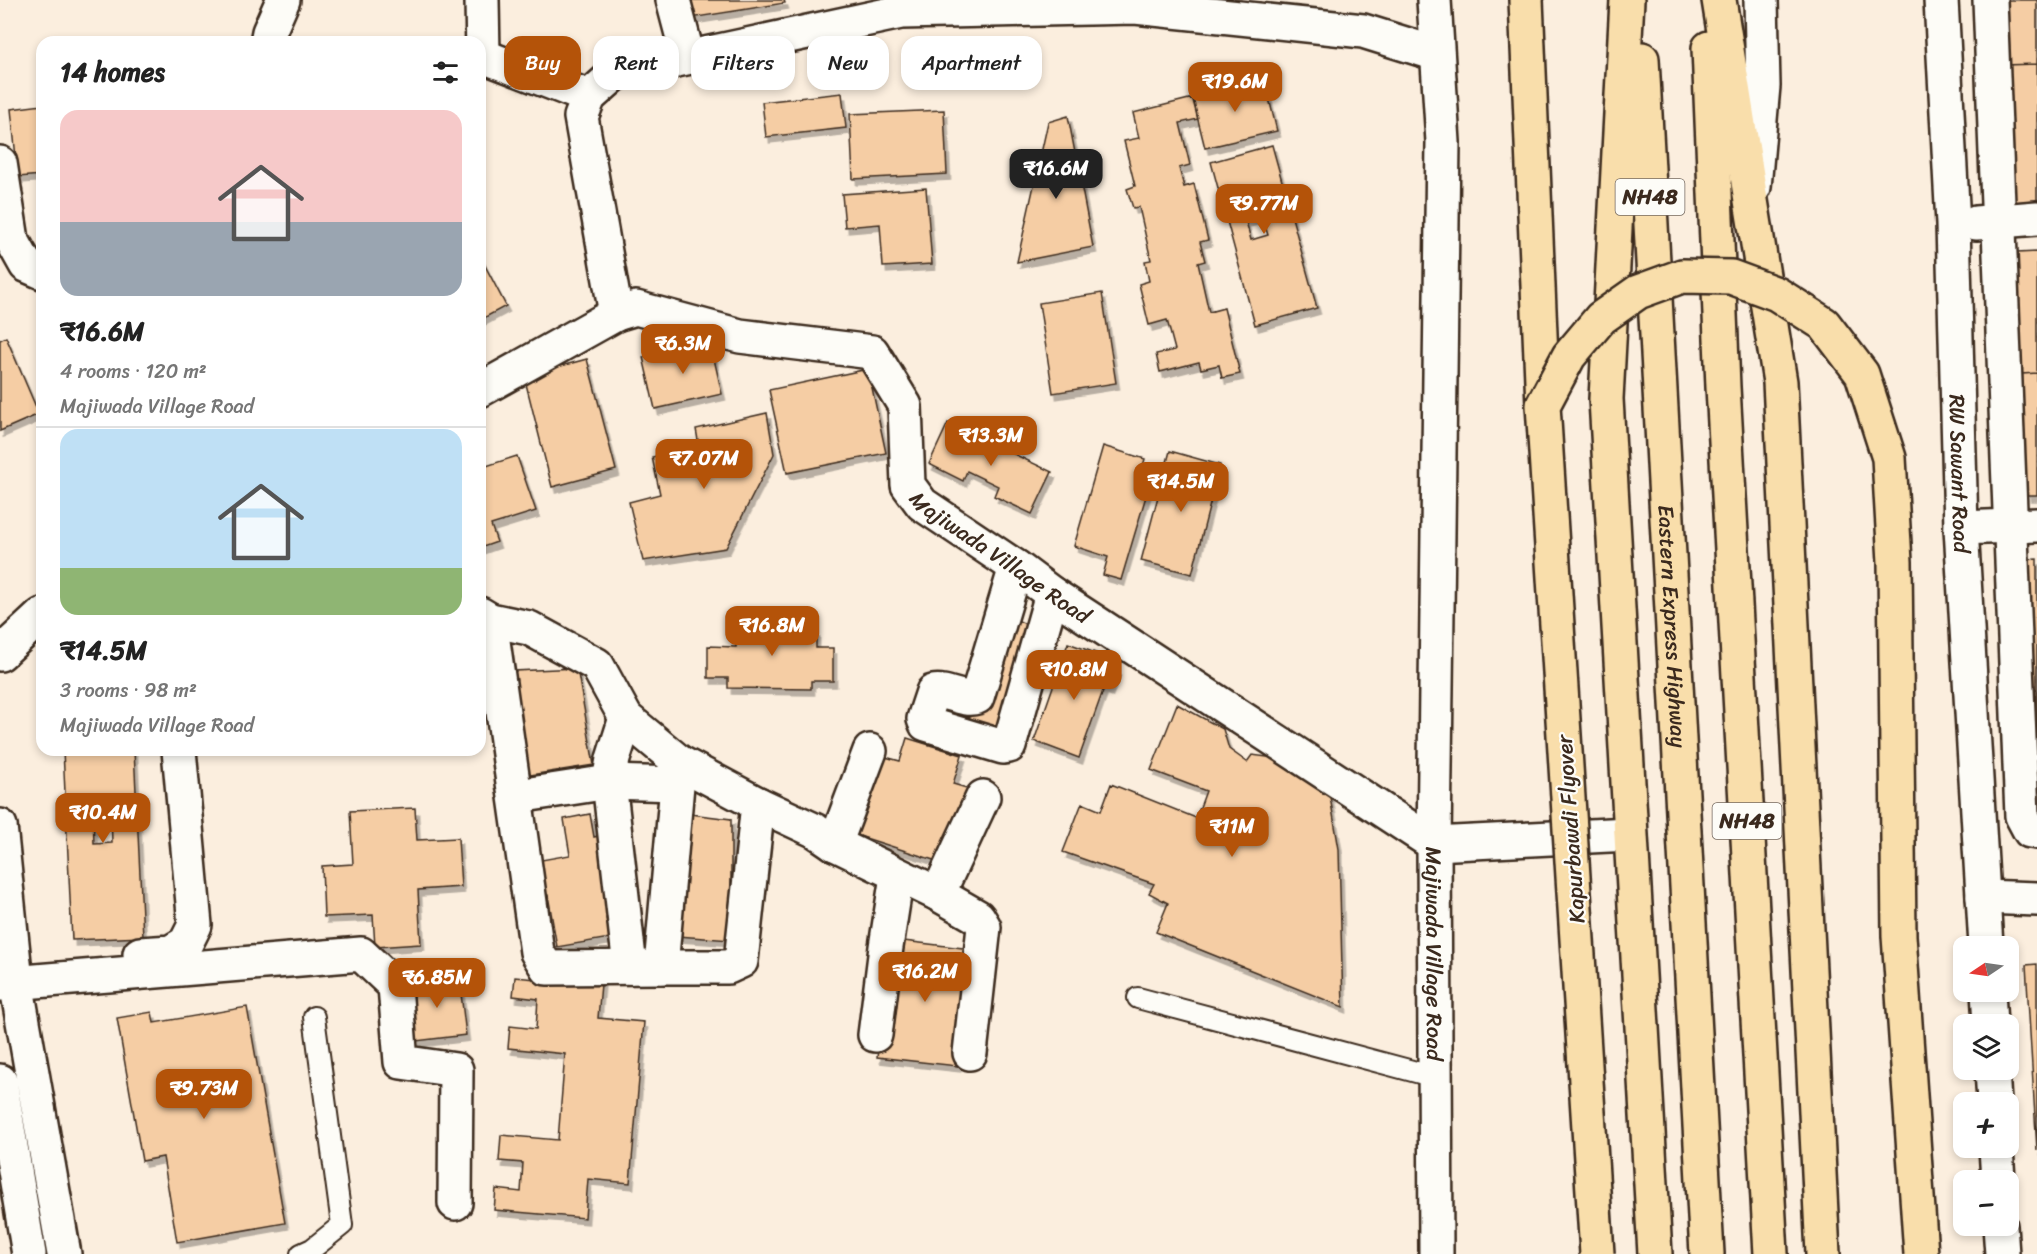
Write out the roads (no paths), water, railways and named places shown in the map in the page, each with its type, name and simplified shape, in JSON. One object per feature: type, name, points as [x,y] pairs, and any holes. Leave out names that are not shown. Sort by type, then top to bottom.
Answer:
[{"type":"highway","name":"Kapurbawdi Flyover","points":[[1526,0],[1544,405],[1597,1254]]},
{"type":"highway","points":[[1627,0],[1606,399],[1654,1254]]},
{"type":"highway","name":"Eastern Express Highway","points":[[1639,0],[1707,1254]]},
{"type":"highway","name":"NH48","points":[[1707,0],[1724,387],[1771,1254]]},
{"type":"highway","points":[[1719,0],[1780,382],[1823,1254]]},
{"type":"highway","points":[[1544,405],[1569,356],[1601,318],[1638,292],[1682,276],[1731,277],[1777,294],[1824,324],[1862,374],[1889,458],[1895,562],[1899,936],[1922,1254]]},
{"type":"street","points":[[268,36],[283,0]]},
{"type":"street","points":[[481,36],[482,0]]},
{"type":"street","points":[[673,0],[688,57]]},
{"type":"street","points":[[1434,0],[1443,142],[1434,844],[1629,834]]},
{"type":"street","points":[[1752,209],[1764,86],[1761,0]]},
{"type":"street","name":"RW Sawant Road","points":[[1941,0],[1953,224],[1961,528],[1985,936]]},
{"type":"street","points":[[1990,0],[1997,220],[2024,525],[2022,816],[2030,831],[2037,832]]},
{"type":"street","points":[[616,314],[581,117],[589,97],[616,73],[901,12],[1135,7],[1364,31],[1437,54]]},
{"type":"street","points":[[486,59],[589,97]]},
{"type":"street","points":[[0,163],[12,240],[26,265],[36,269]]},
{"type":"street","points":[[1953,224],[2037,218]]},
{"type":"street","name":"Majiwada Village Road","points":[[486,387],[616,314],[636,308],[740,336],[872,352],[905,406],[908,484],[922,504],[1061,600],[1434,844],[1436,1254]]},
{"type":"street","points":[[1961,528],[2024,525]]},
{"type":"street","points":[[1016,567],[977,697],[970,699],[939,691],[933,692],[924,718],[926,724],[1003,747],[1009,746],[1043,628],[1061,600]]},
{"type":"street","points":[[1027,728],[1061,600]]},
{"type":"street","points":[[1004,610],[1043,628]]},
{"type":"street","points":[[486,617],[529,628],[597,665],[626,718],[678,773],[758,804],[816,831],[835,844],[938,894],[978,917],[984,927],[970,1053]]},
{"type":"street","points":[[0,654],[36,621]]},
{"type":"street","points":[[486,623],[537,952],[547,968],[728,967],[741,960],[758,804]]},
{"type":"street","points":[[626,718],[613,759],[609,782],[646,967]]},
{"type":"street","points":[[835,844],[870,751]]},
{"type":"street","points":[[10,976],[171,952],[186,943],[195,925],[180,756]]},
{"type":"street","points":[[646,967],[678,773]]},
{"type":"street","points":[[531,794],[678,773]]},
{"type":"street","points":[[938,894],[983,797]]},
{"type":"street","points":[[0,826],[10,976],[64,1254]]},
{"type":"street","points":[[875,1035],[897,876]]},
{"type":"street","points":[[1983,897],[2037,899]]},
{"type":"street","points":[[10,976],[361,954],[395,986],[401,1062],[456,1070],[455,1203]]},
{"type":"street","points":[[0,1081],[29,1254]]},
{"type":"street","points":[[2001,1236],[2002,1254]]},
{"type":"lane","points":[[1138,998],[1435,1077]]},
{"type":"lane","points":[[301,1254],[312,1249],[342,1225],[314,1017]]}]
